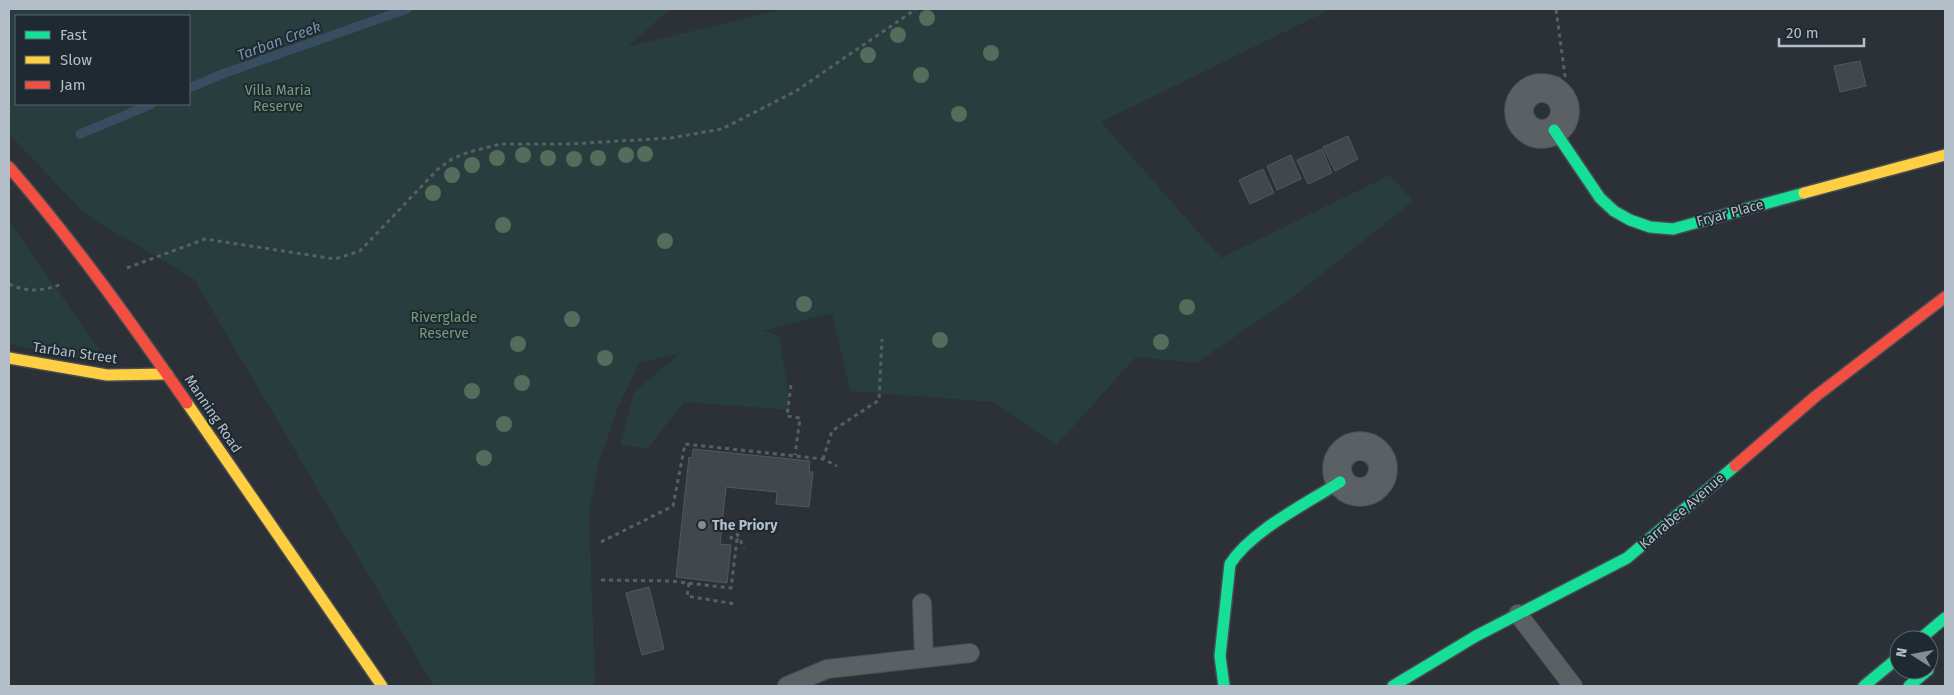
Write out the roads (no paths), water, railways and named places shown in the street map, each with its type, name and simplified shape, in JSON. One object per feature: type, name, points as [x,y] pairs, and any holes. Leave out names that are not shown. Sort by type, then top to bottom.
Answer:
[{"type":"main road","name":"Fryar Place","points":[[1554,130],[1596,196],[1606,207],[1624,219],[1655,229],[1673,229],[1945,155]]},
{"type":"main road","name":"Manning Road","points":[[9,167],[58,223],[113,296],[382,686]]},
{"type":"main road","name":"Karrabee Avenue","points":[[1393,686],[1476,636],[1627,558],[1816,396],[1945,297]]},
{"type":"main road","name":"Tarban Street","points":[[9,358],[107,375],[167,374]]},
{"type":"main road","points":[[1224,686],[1221,678],[1221,646],[1231,563],[1239,551],[1255,538],[1340,482]]},
{"type":"main road","points":[[1931,630],[1945,618]]},
{"type":"main road","points":[[1864,686],[1889,665]]},
{"type":"street","name":"Fryar Place","points":[[1544,88],[1551,90],[1563,101],[1564,117],[1554,130]]},
{"type":"lane","points":[[922,603],[924,658]]},
{"type":"lane","points":[[1518,614],[1573,686]]},
{"type":"lane","points":[[787,686],[827,669],[970,653]]},
{"type":"waterway","name":"Tarban Creek","points":[[190,88],[225,73],[407,9]]},
{"type":"waterway","name":"Tarban Creek","points":[[80,134],[150,105]]},
{"type":"place","name":"The Priory","points":[[702,525]]},
{"type":"park label","name":"Villa Maria Reserve","points":[[278,98]]},
{"type":"park label","name":"Riverglade Reserve","points":[[444,326]]}]
